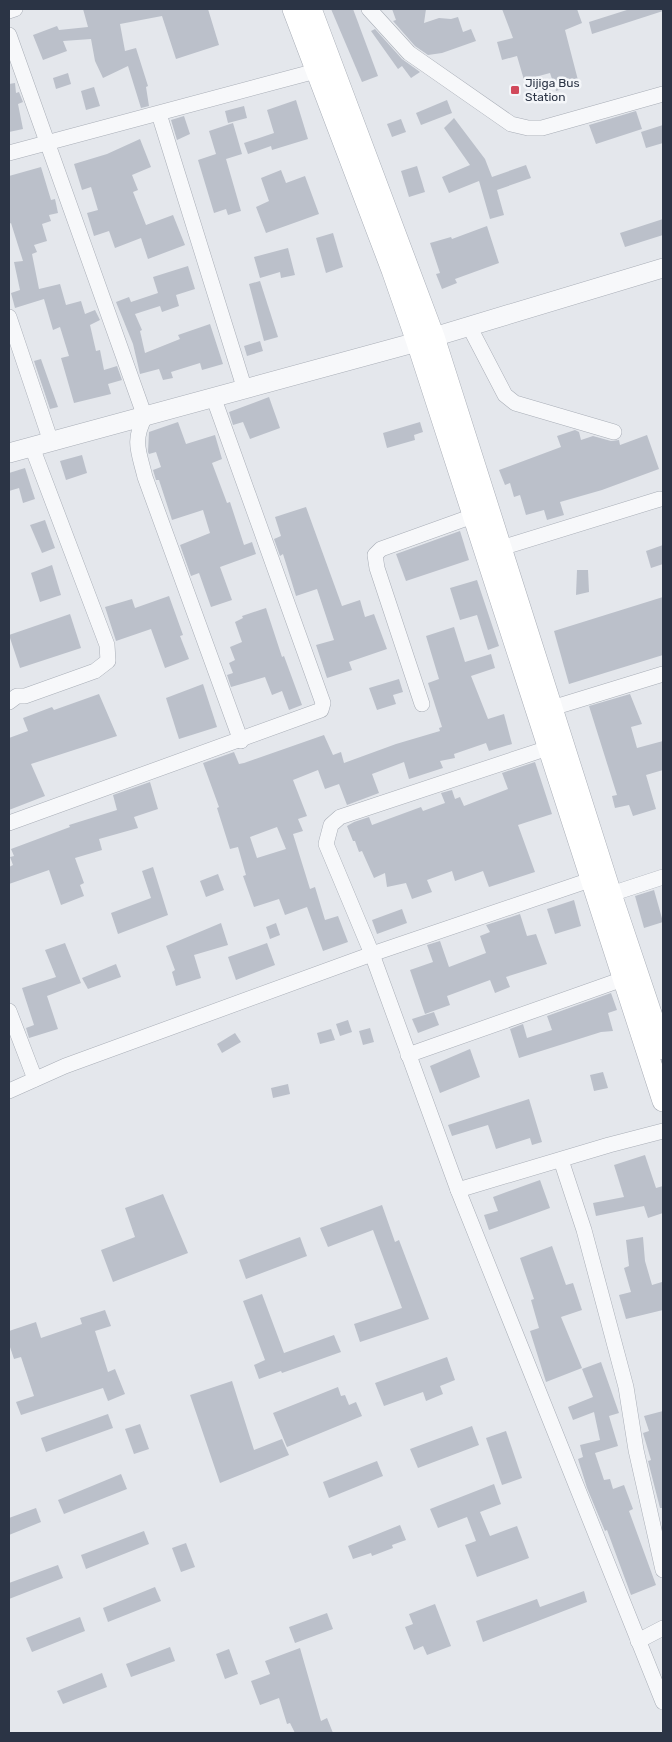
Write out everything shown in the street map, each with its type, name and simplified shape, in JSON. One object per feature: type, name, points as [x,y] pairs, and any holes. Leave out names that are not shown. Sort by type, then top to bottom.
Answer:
[{"type":"main road","points":[[293,9],[392,270],[425,339],[473,516],[663,1101]]},
{"type":"main road","points":[[311,9],[425,339],[501,548],[611,894],[663,1049]]},
{"type":"street","points":[[9,11],[15,9]]},
{"type":"street","points":[[369,9],[409,53],[511,124],[528,128],[542,128],[663,94]]},
{"type":"street","points":[[9,35],[145,417],[137,431],[137,446],[145,477],[241,741]]},
{"type":"street","points":[[9,153],[316,71]]},
{"type":"street","points":[[159,114],[245,390]]},
{"type":"street","points":[[9,453],[214,399],[663,268]]},
{"type":"street","points":[[9,317],[51,442]]},
{"type":"street","points":[[469,326],[505,394],[515,404],[614,432]]},
{"type":"street","points":[[9,823],[312,716],[322,710],[323,703],[214,399]]},
{"type":"street","points":[[12,696],[24,696],[95,670],[108,661],[107,645],[32,447]]},
{"type":"street","points":[[501,548],[660,499]]},
{"type":"street","points":[[422,704],[377,568],[375,555],[381,549],[473,516]]},
{"type":"street","points":[[552,708],[663,674]]},
{"type":"street","points":[[548,748],[340,817],[331,824],[326,844],[372,954],[458,1190],[663,1702]]},
{"type":"street","points":[[611,894],[663,876]]},
{"type":"street","points":[[9,1091],[66,1066],[372,954],[590,880]]},
{"type":"street","points":[[408,1055],[623,979]]},
{"type":"street","points":[[9,1011],[36,1079]]},
{"type":"street","points":[[458,1190],[663,1131]]},
{"type":"street","points":[[561,1160],[584,1230],[626,1387],[636,1450],[663,1570]]},
{"type":"street","points":[[638,1641],[663,1628]]},
{"type":"building","points":[[83,9],[208,9],[219,45],[176,59],[162,16],[120,24],[125,51],[136,48],[148,86],[146,87],[149,106],[141,108],[128,66],[103,78],[95,61],[91,39],[63,41],[67,51],[43,60],[33,35],[57,26],[59,30],[88,27]]},
{"type":"building","points":[[331,9],[353,9],[378,76],[362,82]]},
{"type":"building","points":[[392,9],[426,9],[424,23],[439,18],[451,19],[458,17],[463,32],[471,29],[476,41],[442,53],[428,55],[415,46],[393,21],[396,20]]},
{"type":"building","points":[[502,9],[577,9],[582,23],[565,30],[579,84],[556,91],[550,73],[524,80],[517,56],[502,60],[497,42],[513,38]]},
{"type":"building","points":[[630,9],[662,9],[663,11],[592,34],[589,22]]},
{"type":"building","points":[[375,29],[402,59],[420,72],[411,78],[402,66],[398,69],[371,31]]},
{"type":"building","points":[[68,73],[71,84],[56,89],[53,78]]},
{"type":"building","points":[[15,83],[16,93],[19,92],[23,102],[18,104],[23,129],[9,132],[9,84]]},
{"type":"building","points":[[94,87],[100,106],[86,110],[81,91]]},
{"type":"building","points":[[296,100],[308,139],[272,150],[271,146],[248,154],[244,143],[274,133],[267,110]]},
{"type":"building","points":[[447,100],[452,113],[421,125],[416,113]]},
{"type":"building","points":[[244,106],[247,118],[228,123],[225,111]]},
{"type":"building","points":[[636,111],[642,129],[596,144],[589,125]]},
{"type":"building","points":[[184,116],[190,134],[177,140],[171,120]]},
{"type":"building","points":[[454,118],[485,159],[492,177],[526,165],[531,178],[497,190],[504,215],[490,219],[479,181],[449,193],[442,177],[470,165],[444,128]]},
{"type":"building","points":[[401,119],[406,132],[392,137],[387,124]]},
{"type":"building","points":[[233,123],[242,154],[226,159],[241,211],[228,215],[226,209],[214,213],[198,160],[216,154],[209,131]]},
{"type":"building","points":[[663,125],[663,143],[646,148],[641,132]]},
{"type":"building","points":[[140,139],[151,167],[132,175],[138,190],[133,192],[146,225],[173,215],[185,245],[148,259],[141,238],[115,248],[109,231],[94,236],[87,213],[98,210],[91,187],[82,190],[74,164],[107,154]]},
{"type":"building","points":[[417,166],[425,192],[409,197],[401,171]]},
{"type":"building","points":[[41,167],[51,200],[55,199],[58,213],[49,215],[51,221],[42,224],[47,241],[34,245],[37,252],[32,254],[39,289],[60,284],[66,305],[81,301],[85,314],[95,310],[100,320],[90,325],[96,351],[100,350],[104,370],[117,366],[122,380],[108,384],[111,394],[74,403],[61,358],[69,356],[60,327],[53,330],[44,299],[15,308],[11,293],[20,290],[14,262],[23,261],[11,223],[9,224],[9,176]]},
{"type":"building","points":[[281,170],[286,183],[305,176],[319,214],[266,233],[256,207],[269,201],[261,178]]},
{"type":"building","points":[[663,219],[663,235],[625,247],[620,233]]},
{"type":"building","points":[[487,226],[499,263],[455,279],[457,283],[442,289],[436,274],[440,273],[430,243],[451,237],[452,239]]},
{"type":"building","points":[[333,233],[343,267],[326,273],[316,238]]},
{"type":"building","points":[[288,248],[295,275],[281,278],[280,272],[260,278],[254,257]]},
{"type":"building","points":[[188,266],[195,289],[176,295],[179,306],[162,312],[160,306],[135,314],[142,330],[140,331],[145,353],[180,339],[178,335],[210,324],[223,364],[202,370],[200,363],[171,372],[173,378],[163,380],[159,369],[140,374],[133,344],[116,302],[129,297],[131,302],[158,293],[153,277]]},
{"type":"building","points":[[260,281],[278,337],[264,341],[249,284]]},
{"type":"building","points":[[260,341],[263,351],[247,356],[244,346]]},
{"type":"building","points":[[41,359],[58,407],[50,409],[34,361]]},
{"type":"building","points":[[269,397],[280,428],[250,439],[243,422],[233,425],[229,412]]},
{"type":"building","points":[[178,422],[186,444],[215,435],[222,459],[212,463],[227,503],[230,502],[244,545],[252,542],[256,554],[220,567],[232,600],[211,607],[199,573],[191,576],[180,545],[210,533],[203,510],[172,520],[159,480],[156,480],[153,470],[161,467],[156,452],[149,454],[148,452],[149,432]]},
{"type":"building","points":[[420,422],[423,432],[414,435],[415,440],[387,448],[383,433]]},
{"type":"building","points":[[575,430],[579,432],[581,440],[593,436],[611,441],[619,440],[620,445],[647,435],[659,469],[602,490],[560,502],[564,515],[547,520],[544,510],[526,515],[520,495],[514,497],[510,483],[505,485],[499,470],[561,447],[557,436]]},
{"type":"building","points":[[82,455],[87,473],[66,480],[60,461]]},
{"type":"building","points":[[25,468],[35,499],[23,503],[19,488],[9,491],[9,473]]},
{"type":"building","points":[[306,507],[342,606],[360,600],[365,617],[374,614],[387,649],[349,662],[352,670],[327,678],[316,645],[334,640],[317,589],[296,596],[283,554],[280,556],[274,539],[281,536],[275,517]]},
{"type":"building","points":[[45,520],[55,548],[42,553],[30,525]]},
{"type":"building","points":[[460,531],[469,560],[406,581],[396,554]]},
{"type":"building","points":[[663,545],[663,564],[651,568],[646,551]]},
{"type":"building","points":[[52,565],[61,595],[40,602],[31,573]]},
{"type":"building","points":[[577,570],[588,570],[589,592],[576,595]]},
{"type":"building","points":[[477,580],[499,646],[488,650],[477,615],[460,620],[450,588]]},
{"type":"building","points":[[169,596],[183,635],[180,636],[189,659],[165,668],[151,629],[116,641],[105,607],[132,599],[135,608]]},
{"type":"building","points":[[663,597],[663,655],[569,684],[554,631]]},
{"type":"building","points":[[266,608],[282,657],[284,656],[302,705],[289,710],[282,691],[272,695],[265,677],[231,687],[227,675],[233,673],[229,663],[235,660],[230,647],[242,642],[235,622],[243,618],[242,616]]},
{"type":"building","points":[[70,614],[81,648],[20,668],[9,635]]},
{"type":"building","points":[[454,627],[465,662],[491,654],[495,668],[471,676],[488,719],[504,714],[512,744],[489,751],[486,743],[454,754],[455,758],[440,761],[443,768],[409,779],[404,762],[372,774],[379,793],[347,805],[339,784],[325,789],[318,770],[293,780],[307,816],[298,819],[303,831],[293,834],[310,889],[315,887],[325,920],[338,916],[348,942],[323,951],[307,907],[285,915],[279,899],[254,907],[243,876],[246,875],[238,847],[230,849],[217,808],[219,807],[203,763],[234,752],[239,764],[244,763],[324,735],[333,755],[341,752],[344,763],[396,744],[440,731],[439,728],[442,727],[428,683],[439,679],[426,636]],"holes":[[[277,827],[286,849],[257,858],[250,837]]]},
{"type":"building","points":[[399,679],[403,692],[393,695],[396,704],[377,710],[369,688]]},
{"type":"building","points":[[203,684],[217,727],[179,739],[166,698]]},
{"type":"building","points":[[99,694],[117,736],[31,764],[45,796],[9,810],[9,738],[28,731],[23,718],[52,707],[54,710]]},
{"type":"building","points":[[630,694],[642,724],[631,727],[637,748],[663,741],[663,770],[646,775],[656,809],[633,816],[629,805],[615,808],[612,796],[617,795],[589,706]]},
{"type":"building","points":[[535,762],[552,814],[518,825],[535,872],[489,887],[483,871],[455,881],[452,871],[427,880],[432,892],[412,899],[406,883],[387,887],[385,873],[374,878],[362,851],[359,852],[347,826],[369,817],[372,825],[421,807],[423,811],[445,803],[441,793],[452,790],[455,799],[460,797],[464,806],[508,789],[502,773]]},
{"type":"building","points":[[150,782],[158,809],[134,817],[138,828],[99,839],[102,850],[75,858],[84,883],[80,885],[84,896],[61,905],[49,870],[9,884],[9,867],[13,865],[10,857],[14,856],[11,849],[70,827],[69,825],[117,810],[113,795]]},
{"type":"building","points":[[153,867],[168,915],[118,934],[111,913],[151,898],[142,871]]},
{"type":"building","points":[[218,874],[224,890],[206,897],[200,881]]},
{"type":"building","points":[[654,890],[663,922],[644,928],[635,896]]},
{"type":"building","points":[[574,900],[581,926],[555,934],[547,909]]},
{"type":"building","points":[[402,909],[407,923],[377,934],[372,920]]},
{"type":"building","points":[[520,914],[527,936],[536,934],[547,964],[506,977],[510,987],[495,993],[490,980],[447,996],[450,1005],[425,1014],[410,970],[433,962],[427,945],[440,941],[449,967],[486,953],[480,936],[490,932],[486,925]]},
{"type":"building","points":[[221,923],[228,945],[194,955],[201,978],[176,986],[172,972],[175,970],[166,946]]},
{"type":"building","points":[[276,923],[280,935],[270,939],[266,927]]},
{"type":"building","points":[[65,943],[81,983],[47,996],[58,1029],[29,1038],[26,1028],[34,1025],[22,988],[56,977],[45,950]]},
{"type":"building","points":[[267,943],[275,965],[236,980],[228,957]]},
{"type":"building","points":[[116,964],[121,977],[88,989],[82,978]]},
{"type":"building","points":[[611,993],[617,1010],[608,1013],[613,1031],[601,1032],[519,1058],[510,1029],[523,1024],[527,1038],[552,1030],[547,1016]]},
{"type":"building","points":[[434,1012],[439,1025],[418,1033],[412,1019]]},
{"type":"building","points":[[348,1020],[352,1032],[340,1036],[336,1024]]},
{"type":"building","points":[[370,1028],[374,1042],[363,1045],[359,1031]]},
{"type":"building","points":[[331,1029],[335,1040],[320,1044],[317,1033]]},
{"type":"building","points":[[235,1033],[241,1042],[222,1053],[217,1044]]},
{"type":"building","points":[[470,1049],[480,1077],[440,1093],[430,1066]]},
{"type":"building","points":[[603,1072],[608,1088],[594,1091],[590,1075]]},
{"type":"building","points":[[288,1084],[290,1094],[273,1098],[271,1088]]},
{"type":"building","points":[[529,1099],[542,1142],[532,1145],[530,1138],[496,1149],[488,1125],[452,1136],[448,1125]]},
{"type":"building","points":[[645,1155],[656,1188],[663,1186],[663,1213],[648,1218],[644,1206],[596,1216],[593,1203],[624,1197],[614,1165]]},
{"type":"building","points":[[540,1180],[550,1208],[489,1230],[484,1215],[498,1211],[493,1197]]},
{"type":"building","points":[[163,1194],[188,1253],[113,1282],[101,1250],[135,1237],[125,1208]]},
{"type":"building","points":[[382,1205],[395,1242],[399,1240],[429,1319],[360,1342],[354,1324],[402,1308],[373,1230],[328,1247],[320,1228]]},
{"type":"building","points":[[300,1237],[307,1256],[246,1279],[239,1260]]},
{"type":"building","points":[[643,1237],[645,1261],[652,1285],[662,1282],[663,1310],[626,1319],[619,1295],[631,1292],[624,1268],[629,1266],[626,1240]]},
{"type":"building","points":[[552,1246],[566,1285],[573,1283],[582,1310],[561,1317],[582,1368],[546,1382],[530,1331],[539,1328],[531,1300],[534,1299],[520,1258]]},
{"type":"building","points":[[262,1294],[284,1353],[334,1335],[341,1352],[259,1379],[254,1365],[265,1360],[243,1301]]},
{"type":"building","points":[[105,1310],[111,1326],[95,1331],[108,1372],[115,1369],[125,1394],[108,1401],[103,1388],[21,1415],[16,1402],[34,1396],[21,1357],[14,1359],[9,1344],[9,1331],[36,1322],[41,1338],[82,1324],[80,1318]]},
{"type":"building","points":[[447,1357],[455,1380],[440,1386],[443,1394],[426,1401],[423,1392],[384,1406],[375,1383]]},
{"type":"building","points":[[601,1362],[619,1413],[609,1416],[618,1446],[595,1453],[604,1480],[610,1479],[613,1489],[624,1485],[633,1509],[629,1511],[656,1585],[631,1595],[607,1530],[605,1531],[587,1488],[578,1459],[583,1457],[580,1445],[600,1440],[594,1412],[573,1420],[568,1407],[593,1397],[582,1369]]},
{"type":"building","points":[[232,1381],[254,1450],[282,1439],[289,1455],[220,1483],[190,1395]]},
{"type":"building","points":[[338,1387],[341,1396],[345,1395],[349,1405],[356,1402],[362,1416],[287,1447],[273,1413]]},
{"type":"building","points":[[663,1411],[663,1508],[660,1508],[648,1461],[651,1460],[643,1433],[649,1431],[644,1416]]},
{"type":"building","points":[[108,1414],[113,1428],[46,1452],[41,1438]]},
{"type":"building","points":[[140,1424],[149,1449],[134,1454],[125,1429]]},
{"type":"building","points":[[472,1426],[479,1445],[418,1468],[410,1449]]},
{"type":"building","points":[[506,1431],[522,1478],[502,1485],[486,1438]]},
{"type":"building","points":[[377,1461],[383,1476],[329,1498],[323,1482]]},
{"type":"building","points":[[121,1474],[127,1489],[64,1514],[58,1500]]},
{"type":"building","points":[[494,1484],[501,1504],[480,1512],[490,1536],[517,1526],[529,1558],[477,1577],[465,1545],[476,1541],[467,1517],[438,1528],[430,1509]]},
{"type":"building","points":[[36,1508],[41,1522],[9,1535],[9,1518]]},
{"type":"building","points":[[400,1525],[406,1540],[392,1545],[393,1548],[372,1556],[371,1553],[353,1559],[348,1546]]},
{"type":"building","points":[[144,1531],[149,1544],[86,1569],[81,1555]]},
{"type":"building","points":[[186,1543],[195,1567],[181,1572],[172,1548]]},
{"type":"building","points":[[58,1565],[63,1578],[9,1599],[9,1583]]},
{"type":"building","points":[[155,1587],[161,1601],[108,1622],[103,1608]]},
{"type":"building","points":[[584,1591],[587,1602],[483,1642],[476,1621],[537,1599],[540,1607]]},
{"type":"building","points":[[435,1604],[451,1646],[427,1655],[423,1646],[414,1650],[405,1627],[413,1624],[409,1614]]},
{"type":"building","points":[[327,1613],[333,1629],[295,1643],[289,1627]]},
{"type":"building","points":[[80,1617],[85,1631],[32,1652],[26,1638]]},
{"type":"building","points":[[170,1647],[175,1661],[131,1677],[126,1664]]},
{"type":"building","points":[[300,1648],[321,1721],[327,1718],[333,1733],[295,1733],[290,1723],[287,1724],[279,1698],[260,1705],[251,1681],[270,1674],[265,1661]]},
{"type":"building","points":[[229,1649],[238,1674],[225,1679],[216,1654]]},
{"type":"building","points":[[102,1673],[107,1687],[63,1704],[57,1691]]},
{"type":"place","name":"Jijiga Bus Station","points":[[515,90]]}]
